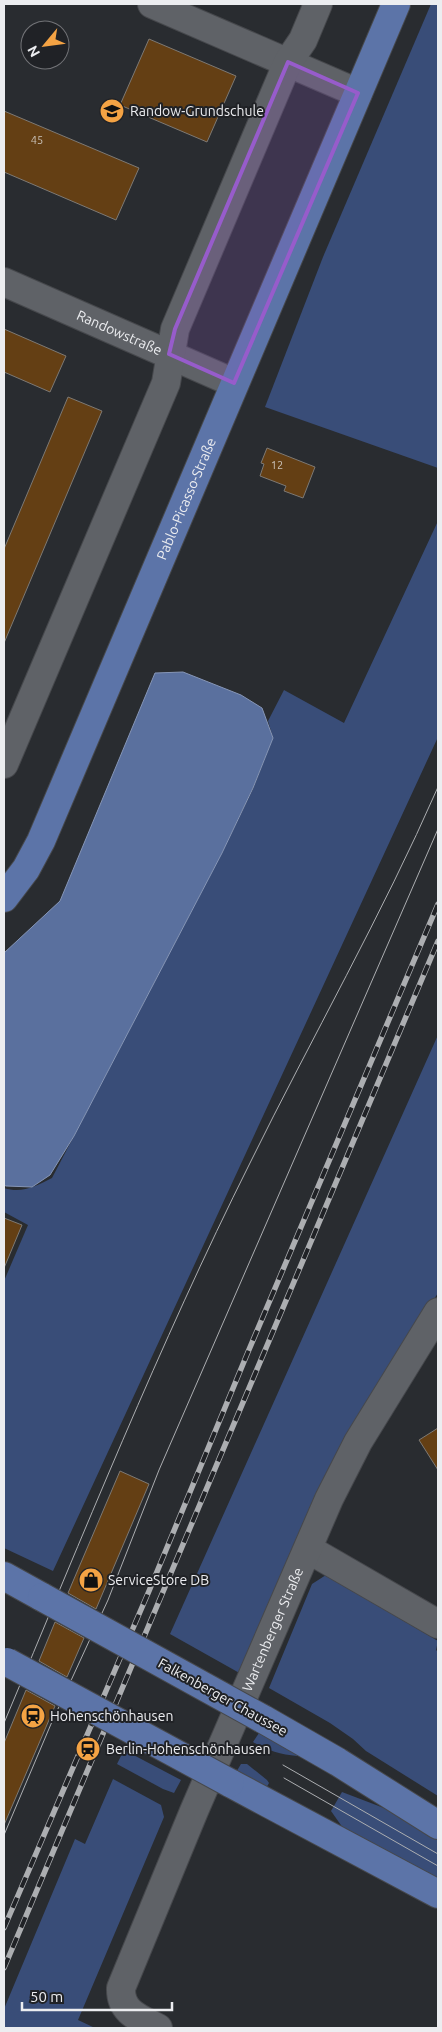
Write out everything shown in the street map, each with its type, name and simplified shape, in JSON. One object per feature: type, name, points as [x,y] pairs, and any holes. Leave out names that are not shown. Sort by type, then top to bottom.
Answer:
[{"type":"main road","name":"Pablo-Picasso-Straße","points":[[4,898],[26,869],[41,840],[396,4]]},
{"type":"main road","name":"Falkenberger Chaussee","points":[[4,1576],[338,1762],[438,1825]]},
{"type":"main road","points":[[5,1661],[438,1894]]},
{"type":"street","points":[[152,4],[358,93]]},
{"type":"street","points":[[4,764],[166,383],[169,354],[175,329],[288,62],[303,40],[318,4]]},
{"type":"street","name":"Randowstraße","points":[[4,282],[234,383]]},
{"type":"street","name":"Wartenberger Straße","points":[[158,2028],[127,2011],[120,1999],[121,1988],[194,1811],[329,1499],[358,1442],[438,1312]]},
{"type":"street","points":[[308,1549],[438,1624]]},
{"type":"highlighted area","points":[[288,62],[358,93],[234,383],[169,354],[175,329]]},
{"type":"shaded area","points":[[431,4],[438,4],[438,468],[265,407],[323,257]]},
{"type":"shaded area","points":[[438,521],[438,737],[53,1571],[4,1548],[4,1281],[28,1225],[4,1212],[4,1188],[23,1190],[52,1178],[222,853],[253,789],[273,738],[268,721],[284,690],[344,723]]},
{"type":"shaded area","points":[[183,672],[241,695],[262,708],[273,738],[253,788],[222,853],[74,1136],[50,1175],[32,1187],[6,1186],[4,1185],[4,953],[60,901],[155,673]]},
{"type":"shaded area","points":[[438,1035],[438,1293],[410,1336],[243,1675],[170,1634]]},
{"type":"shaded area","points":[[326,1575],[438,1641],[436,1650],[438,1652],[438,1796],[366,1751],[330,1723],[269,1688],[312,1584]]},
{"type":"shaded area","points":[[261,1730],[299,1754],[297,1756],[279,1753],[268,1750],[253,1742]]},
{"type":"shaded area","points":[[124,1750],[181,1780],[174,1793],[117,1764]]},
{"type":"shaded area","points":[[241,1764],[247,1764],[267,1780],[269,1783],[265,1790],[235,1774]]},
{"type":"shaded area","points":[[113,1779],[161,1805],[164,1817],[78,2020],[95,2028],[4,2028],[4,2009],[75,1839],[85,1844]]},
{"type":"shaded area","points":[[342,1792],[397,1813],[438,1838],[438,1883],[343,1828],[331,1811]]},
{"type":"building","points":[[149,39],[236,76],[207,142],[120,105]]},
{"type":"building","points":[[4,111],[139,168],[116,220],[4,172]]},
{"type":"building","points":[[4,329],[66,356],[50,392],[4,372]]},
{"type":"building","points":[[68,397],[102,411],[4,643],[4,549]]},
{"type":"building","points":[[267,448],[315,467],[303,498],[284,491],[286,486],[260,476],[264,464],[261,463]]},
{"type":"building","points":[[4,1218],[22,1225],[4,1268]]},
{"type":"building","points":[[438,1428],[438,1470],[419,1440]]},
{"type":"building","points":[[120,1471],[149,1484],[96,1609],[68,1593]]},
{"type":"building","points":[[55,1622],[84,1638],[67,1677],[39,1661]]},
{"type":"building","points":[[26,1690],[55,1706],[4,1825],[4,1743]]},
{"type":"tram line","points":[[4,1723],[122,1441],[184,1301],[250,1163],[394,882],[438,787]]},
{"type":"tram line","points":[[4,1835],[51,1724],[108,1600],[159,1470],[438,829]]},
{"type":"tram line","points":[[283,1765],[438,1854]]},
{"type":"tram line","points":[[284,1778],[438,1866]]},
{"type":"railway","points":[[4,1928],[149,1591],[438,904]]},
{"type":"railway","points":[[4,1968],[438,941]]},
{"type":"place","name":"Randow-Grundschule","points":[[112,111]]},
{"type":"place","name":"ServiceStore DB","points":[[91,1580]]},
{"type":"place","name":"Hohenschönhausen","points":[[33,1716]]},
{"type":"place","name":"Berlin-Hohenschönhausen","points":[[88,1749]]}]
